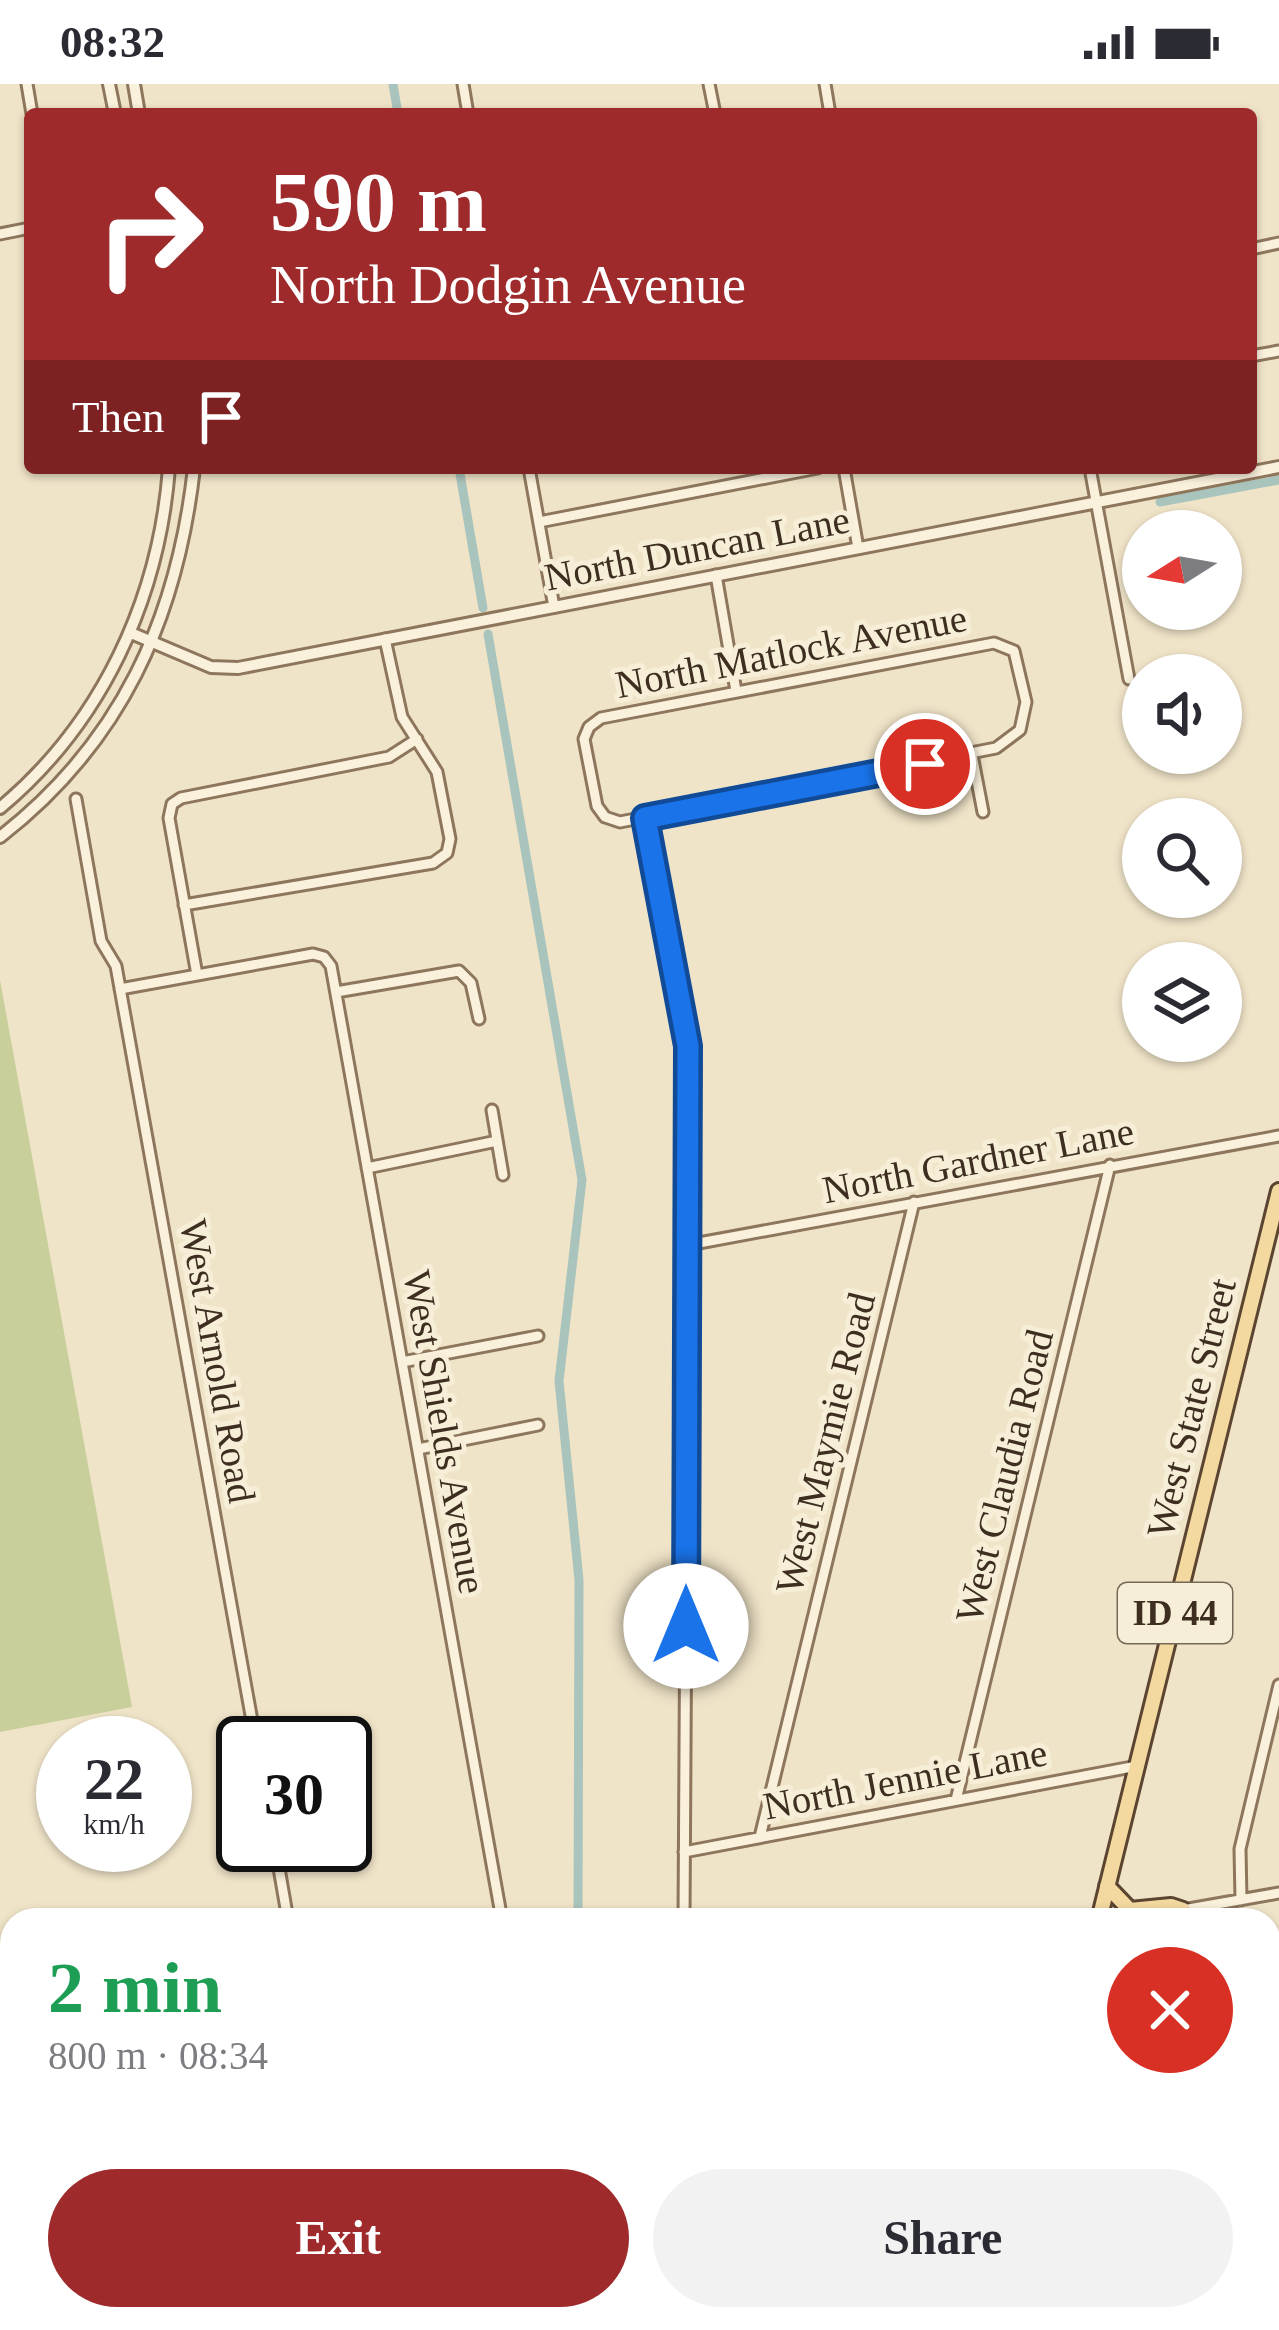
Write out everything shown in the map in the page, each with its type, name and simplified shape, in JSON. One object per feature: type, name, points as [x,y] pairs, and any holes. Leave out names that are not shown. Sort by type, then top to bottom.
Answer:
[{"type":"main road","name":"West State Street","points":[[1102,1908],[1279,1191]]},
{"type":"main road","points":[[1107,1886],[1128,1908]]},
{"type":"street","points":[[0,808],[30,783],[109,679],[131,633],[160,543],[168,474]]},
{"type":"street","points":[[0,837],[47,800],[129,691],[152,644],[182,548],[193,474]]},
{"type":"street","points":[[530,474],[554,607]]},
{"type":"street","points":[[539,522],[787,474]]},
{"type":"street","points":[[845,474],[858,548]]},
{"type":"street","points":[[1091,474],[1124,654]]},
{"type":"street","name":"North Duncan Lane","points":[[131,633],[211,667],[238,668],[1238,474]]},
{"type":"street","points":[[716,575],[736,691]]},
{"type":"street","points":[[184,905],[433,862],[447,853],[450,839],[441,784],[431,758],[402,718],[386,639]]},
{"type":"street","name":"North Matlock Avenue","points":[[645,818],[620,822],[605,817],[597,806],[584,739],[589,727],[601,718],[994,644],[1007,646],[1018,658],[1026,716],[1008,743],[972,755]]},
{"type":"street","points":[[120,989],[196,975],[169,818],[172,804],[181,798],[389,757],[417,740]]},
{"type":"street","points":[[684,1908],[688,1046],[645,818],[972,755],[983,812]]},
{"type":"street","name":"West Arnold Road","points":[[76,799],[102,947],[116,966],[251,1716]]},
{"type":"street","name":"West Shields Avenue","points":[[196,975],[314,954],[332,966],[500,1908]]},
{"type":"street","points":[[336,992],[465,973],[479,1019]]},
{"type":"street","points":[[492,1110],[503,1175]]},
{"type":"street","name":"North Gardner Lane","points":[[688,1245],[1279,1136]]},
{"type":"street","points":[[367,1168],[497,1141]]},
{"type":"street","name":"West Claudia Road","points":[[956,1800],[1110,1165]]},
{"type":"street","name":"West Maymie Road","points":[[760,1838],[914,1202]]},
{"type":"street","points":[[402,1362],[538,1336]]},
{"type":"street","points":[[418,1449],[538,1425]]},
{"type":"street","points":[[1241,1900],[1241,1844],[1279,1685]]},
{"type":"street","name":"North Jennie Lane","points":[[685,1852],[1137,1766]]},
{"type":"street","points":[[279,1872],[286,1908]]},
{"type":"street","points":[[1195,1908],[1279,1894]]},
{"type":"green space","points":[[0,980],[132,1707],[84,1716],[36,1716],[36,1725],[0,1732]]},
{"type":"waterway","points":[[393,84],[397,108]]},
{"type":"waterway","points":[[460,474],[483,608]]},
{"type":"waterway","points":[[1160,502],[1279,480]]},
{"type":"waterway","points":[[488,634],[582,1180],[559,1381],[579,1580],[578,1908]]},
{"type":"route","points":[[686,1626],[688,1046],[645,818],[925,764]]}]
